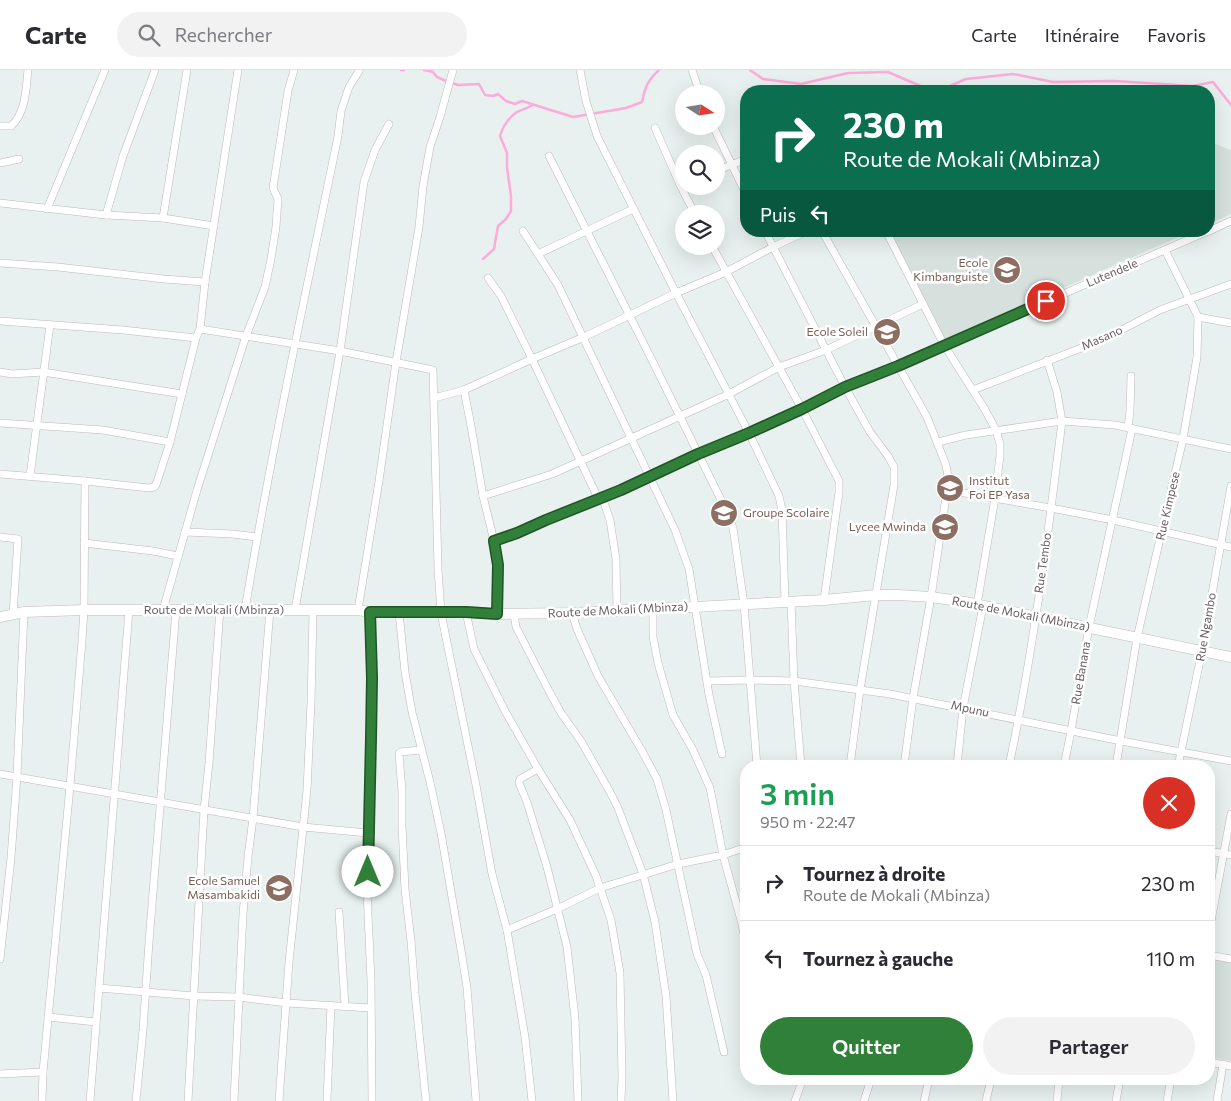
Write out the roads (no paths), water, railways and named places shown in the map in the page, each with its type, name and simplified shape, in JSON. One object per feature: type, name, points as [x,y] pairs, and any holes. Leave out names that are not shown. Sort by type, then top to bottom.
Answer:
[{"type":"street","points":[[0,126],[11,126],[15,123],[20,113],[24,103],[28,70]]},
{"type":"street","points":[[47,208],[105,70]]},
{"type":"street","points":[[106,215],[123,156],[155,70]]},
{"type":"street","points":[[163,218],[187,70]]},
{"type":"street","points":[[0,474],[149,488],[154,488],[156,485],[170,442],[196,338],[200,329],[205,282],[238,70]]},
{"type":"street","points":[[163,610],[185,532],[246,336],[264,287],[271,259],[278,201],[273,188],[288,91],[294,70]]},
{"type":"street","points":[[580,70],[586,101],[597,136],[676,294],[749,433],[779,496],[782,510],[801,760]]},
{"type":"street","points":[[692,70],[697,85]]},
{"type":"street","points":[[245,610],[257,537],[336,145],[341,111],[349,87],[359,71]]},
{"type":"street","points":[[358,610],[419,227],[423,186],[430,147],[452,73]]},
{"type":"street","points":[[295,610],[340,351],[364,182],[375,150],[388,124]]},
{"type":"street","points":[[655,128],[675,171]]},
{"type":"street","points":[[717,135],[740,182]]},
{"type":"street","points":[[549,156],[680,416],[733,528],[744,604],[757,760]]},
{"type":"street","points":[[0,162],[19,158]]},
{"type":"street","points":[[725,168],[740,162]]},
{"type":"street","points":[[0,203],[106,215],[163,218],[214,226]]},
{"type":"street","points":[[538,254],[633,209]]},
{"type":"street","name":"Lutendele","points":[[1215,228],[1231,221]]},
{"type":"street","points":[[523,231],[558,285],[675,530],[689,569],[707,681],[722,754]]},
{"type":"street","points":[[768,237],[845,387],[870,432],[894,467],[894,485],[860,690],[851,760]]},
{"type":"street","points":[[434,398],[464,390],[584,337],[726,272],[794,237]]},
{"type":"street","points":[[825,237],[927,417],[938,442],[948,477],[905,760]]},
{"type":"street","points":[[889,237],[944,345],[996,430],[1000,444],[995,498],[963,708],[958,760]]},
{"type":"street","name":"Lutendele","points":[[494,541],[621,490],[802,409],[845,387],[898,366],[1194,237]]},
{"type":"street","name":"Rue Kimpese","points":[[1117,760],[1137,638],[1183,439],[1196,357],[1198,318],[1190,298],[1165,250]]},
{"type":"street","points":[[717,255],[802,409],[839,481],[840,492],[824,600]]},
{"type":"street","points":[[0,263],[205,282]]},
{"type":"street","points":[[488,278],[501,296],[610,520],[616,559],[618,611]]},
{"type":"street","name":"Masano","points":[[973,390],[1102,340],[1160,310],[1231,284]]},
{"type":"street","points":[[483,496],[552,474],[582,461],[729,394],[778,367],[826,350],[924,304]]},
{"type":"street","points":[[1198,318],[1231,323]]},
{"type":"street","points":[[0,321],[123,330],[196,338]]},
{"type":"street","points":[[30,476],[50,325]]},
{"type":"street","points":[[200,329],[340,351],[432,369],[434,372],[438,569],[441,613],[492,874],[507,930],[525,1037],[532,1101]]},
{"type":"street","name":"Rue Tembo","points":[[1011,760],[1036,616],[1062,421],[1057,392],[1047,360]]},
{"type":"street","points":[[0,372],[12,374],[43,372],[182,394]]},
{"type":"street","name":"Rue Banana","points":[[1065,760],[1089,627],[1113,520],[1130,428],[1131,376]]},
{"type":"street","points":[[464,390],[483,496],[498,565],[497,614]]},
{"type":"street","points":[[938,442],[966,435],[1062,421],[1115,425],[1231,449]]},
{"type":"street","points":[[0,423],[103,430],[170,442]]},
{"type":"street","points":[[42,1101],[42,1072],[70,786],[84,610],[85,481]]},
{"type":"street","name":"Rue Ngambo","points":[[1179,760],[1202,651],[1231,486]]},
{"type":"street","points":[[947,490],[1113,520],[1231,548]]},
{"type":"street","points":[[185,532],[257,537]]},
{"type":"street","points":[[0,537],[18,539],[13,614]]},
{"type":"street","points":[[84,543],[153,551],[178,556]]},
{"type":"street","name":"Route de Mokali (Mbinza)","points":[[0,617],[24,612],[220,609],[497,614],[572,613],[898,595],[931,597],[980,605],[1231,657]]},
{"type":"street","points":[[652,608],[653,637],[658,663],[673,715],[693,750],[710,788],[723,855],[740,917]]},
{"type":"street","points":[[188,1101],[204,810],[220,609]]},
{"type":"street","points":[[90,1101],[128,610]]},
{"type":"street","points":[[136,1101],[142,1048],[176,610]]},
{"type":"street","points":[[234,1101],[238,997],[246,876],[253,818],[270,610]]},
{"type":"street","points":[[279,1101],[289,962],[307,790],[314,611]]},
{"type":"street","points":[[0,959],[11,858],[17,776],[24,612]]},
{"type":"street","points":[[370,612],[372,678],[368,891],[372,1101]]},
{"type":"street","points":[[399,612],[405,672],[412,712],[441,833],[462,956],[467,988],[476,1101]]},
{"type":"street","points":[[466,612],[474,649],[505,711],[570,820],[612,920],[620,973],[621,1101]]},
{"type":"street","points":[[572,613],[598,676],[657,779],[666,810],[697,954],[706,975],[724,1052]]},
{"type":"street","points":[[514,614],[516,627],[548,691],[581,741],[618,808],[643,874],[654,922],[666,996],[673,1101]]},
{"type":"street","name":"Mpunu","points":[[707,681],[794,681],[890,694],[1231,761]]},
{"type":"street","points":[[421,750],[400,752],[399,754],[405,889],[426,1101]]},
{"type":"street","points":[[538,769],[520,779],[519,782],[547,867],[567,947],[575,1018],[578,1101]]},
{"type":"street","points":[[0,774],[303,827],[368,833]]},
{"type":"street","points":[[1215,906],[1227,855],[1231,814]]},
{"type":"street","points":[[507,930],[600,888],[678,864],[723,855],[740,849]]},
{"type":"street","points":[[339,912],[345,1006]]},
{"type":"street","points":[[1215,956],[1231,959]]},
{"type":"street","points":[[99,988],[371,1008]]},
{"type":"street","points":[[327,1101],[330,1005]]},
{"type":"street","points":[[48,1016],[96,1022]]},
{"type":"street","points":[[1217,1101],[1227,1065]]},
{"type":"street","points":[[0,1074],[42,1072]]},
{"type":"street","points":[[795,1101],[801,1085]]},
{"type":"street","points":[[864,1101],[869,1085]]},
{"type":"street","points":[[924,1101],[928,1085]]},
{"type":"street","points":[[986,1101],[990,1085]]},
{"type":"street","points":[[1057,1101],[1058,1085]]},
{"type":"street","points":[[1116,1101],[1119,1085]]},
{"type":"street","points":[[1167,1101],[1170,1085]]},
{"type":"waterway","points":[[424,70],[433,72],[437,77],[458,85],[479,84],[485,95],[493,96],[498,94],[506,101],[515,104],[522,101],[573,117],[626,108],[642,102],[648,84],[659,70]]},
{"type":"waterway","points":[[750,70],[763,79],[801,84],[848,73],[888,72],[918,85]]},
{"type":"waterway","points":[[952,85],[966,79],[1013,74],[1053,82],[1115,81],[1177,85]]},
{"type":"waterway","points":[[1198,85],[1213,82],[1231,105]]},
{"type":"waterway","points":[[483,259],[494,249],[498,226],[511,211],[507,153],[500,136],[504,126],[511,117],[517,112],[533,105]]},
{"type":"place","name":"Ecole Kimbanguiste","points":[[1007,270]]},
{"type":"place","name":"Ecole Soleil","points":[[887,332]]},
{"type":"place","name":"Institut Foi EP Yasa","points":[[950,488]]},
{"type":"place","name":"Groupe Scolaire","points":[[724,513]]},
{"type":"place","name":"Lycee Mwinda","points":[[945,527]]},
{"type":"place","name":"Ecole Samuel Masambakidi","points":[[279,888]]}]
